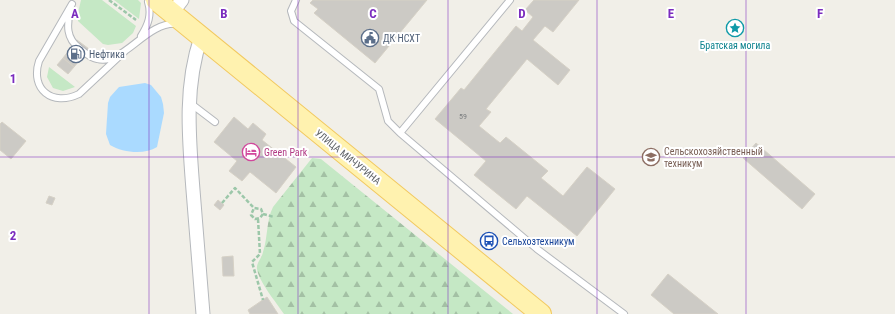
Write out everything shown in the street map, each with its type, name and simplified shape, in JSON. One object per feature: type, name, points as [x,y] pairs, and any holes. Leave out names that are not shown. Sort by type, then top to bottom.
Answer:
[{"type":"main road","name":"УЛИЦА МИЧУРИНА","points":[[156,0],[177,6],[196,32],[541,314]]},
{"type":"street","points":[[196,32],[188,102],[189,134],[203,314]]},
{"type":"lane","points":[[73,2],[36,68],[38,82],[47,94],[58,99],[71,98],[78,94],[140,37],[148,23],[150,11],[148,0]]},
{"type":"lane","points":[[296,0],[291,11],[294,21],[378,89],[388,121],[400,133],[537,249],[624,314]]},
{"type":"lane","points":[[400,133],[510,0]]},
{"type":"lane","points":[[73,2],[68,23],[68,30],[74,44],[97,60],[108,59],[125,51]]},
{"type":"lane","points":[[140,37],[166,25],[179,24],[196,32]]},
{"type":"lane","points":[[188,102],[215,122]]},
{"type":"path","points":[[109,0],[136,20]]},
{"type":"path","points":[[222,203],[235,188],[254,208],[261,209],[263,214],[274,218]]},
{"type":"path","points":[[254,208],[251,215],[258,219]]},
{"type":"path","points":[[263,214],[258,219],[260,254],[252,262],[263,300]]},
{"type":"green space","points":[[81,0],[102,0],[136,26],[133,33],[122,43],[108,45],[103,44],[78,21]]},
{"type":"green space","points":[[114,0],[138,0],[141,3],[139,19]]},
{"type":"green space","points":[[49,67],[75,87],[63,91],[53,88],[47,77]]},
{"type":"green space","points":[[312,158],[321,159],[513,314],[284,314],[264,286],[258,274],[257,267],[265,246],[269,218],[273,207]]},
{"type":"water","points":[[145,83],[151,85],[161,97],[163,104],[164,113],[157,147],[152,150],[140,152],[115,148],[110,145],[106,134],[108,103],[110,97],[119,87]]},
{"type":"building","name":"ДК НСХТ","points":[[313,0],[427,0],[375,63],[314,13],[318,9],[310,3]]},
{"type":"building","points":[[534,0],[579,0],[553,32],[545,26],[533,40],[570,70],[558,85],[527,59],[486,109],[491,112],[479,126],[500,143],[506,137],[548,171],[541,178],[563,196],[587,167],[615,189],[577,236],[527,196],[516,209],[474,175],[486,161],[435,119],[461,88],[464,90],[516,26],[522,31],[533,17],[525,10]]},
{"type":"building","points":[[77,40],[89,49],[74,67],[63,58]]},
{"type":"building","points":[[63,58],[74,67],[68,74],[57,65]]},
{"type":"building","name":"Green Park","points":[[234,117],[248,129],[253,123],[266,134],[262,140],[296,167],[276,193],[250,172],[242,181],[229,171],[237,161],[214,142]]},
{"type":"building","points":[[2,122],[26,141],[11,159],[0,150],[0,124]]},
{"type":"building","points":[[756,143],[815,194],[802,209],[743,158]]},
{"type":"building","points":[[49,196],[55,198],[52,205],[46,203]]},
{"type":"building","points":[[218,200],[224,205],[220,210],[214,205]]},
{"type":"building","points":[[233,256],[234,276],[223,276],[222,257]]},
{"type":"building","points":[[668,274],[718,314],[674,314],[651,295]]},
{"type":"building","points":[[267,297],[278,314],[250,314],[248,310]]},
{"type":"place","name":"Братская могила","points":[[735,28]]},
{"type":"place","name":"ДК НСХТ","points":[[370,38]]},
{"type":"place","name":"Нефтика","points":[[76,54]]},
{"type":"place","name":"Green Park","points":[[251,152]]},
{"type":"place","name":"Сельскохозяйственный техникум","points":[[651,157]]},
{"type":"place","name":"Сельхозтехникум","points":[[489,241]]}]
